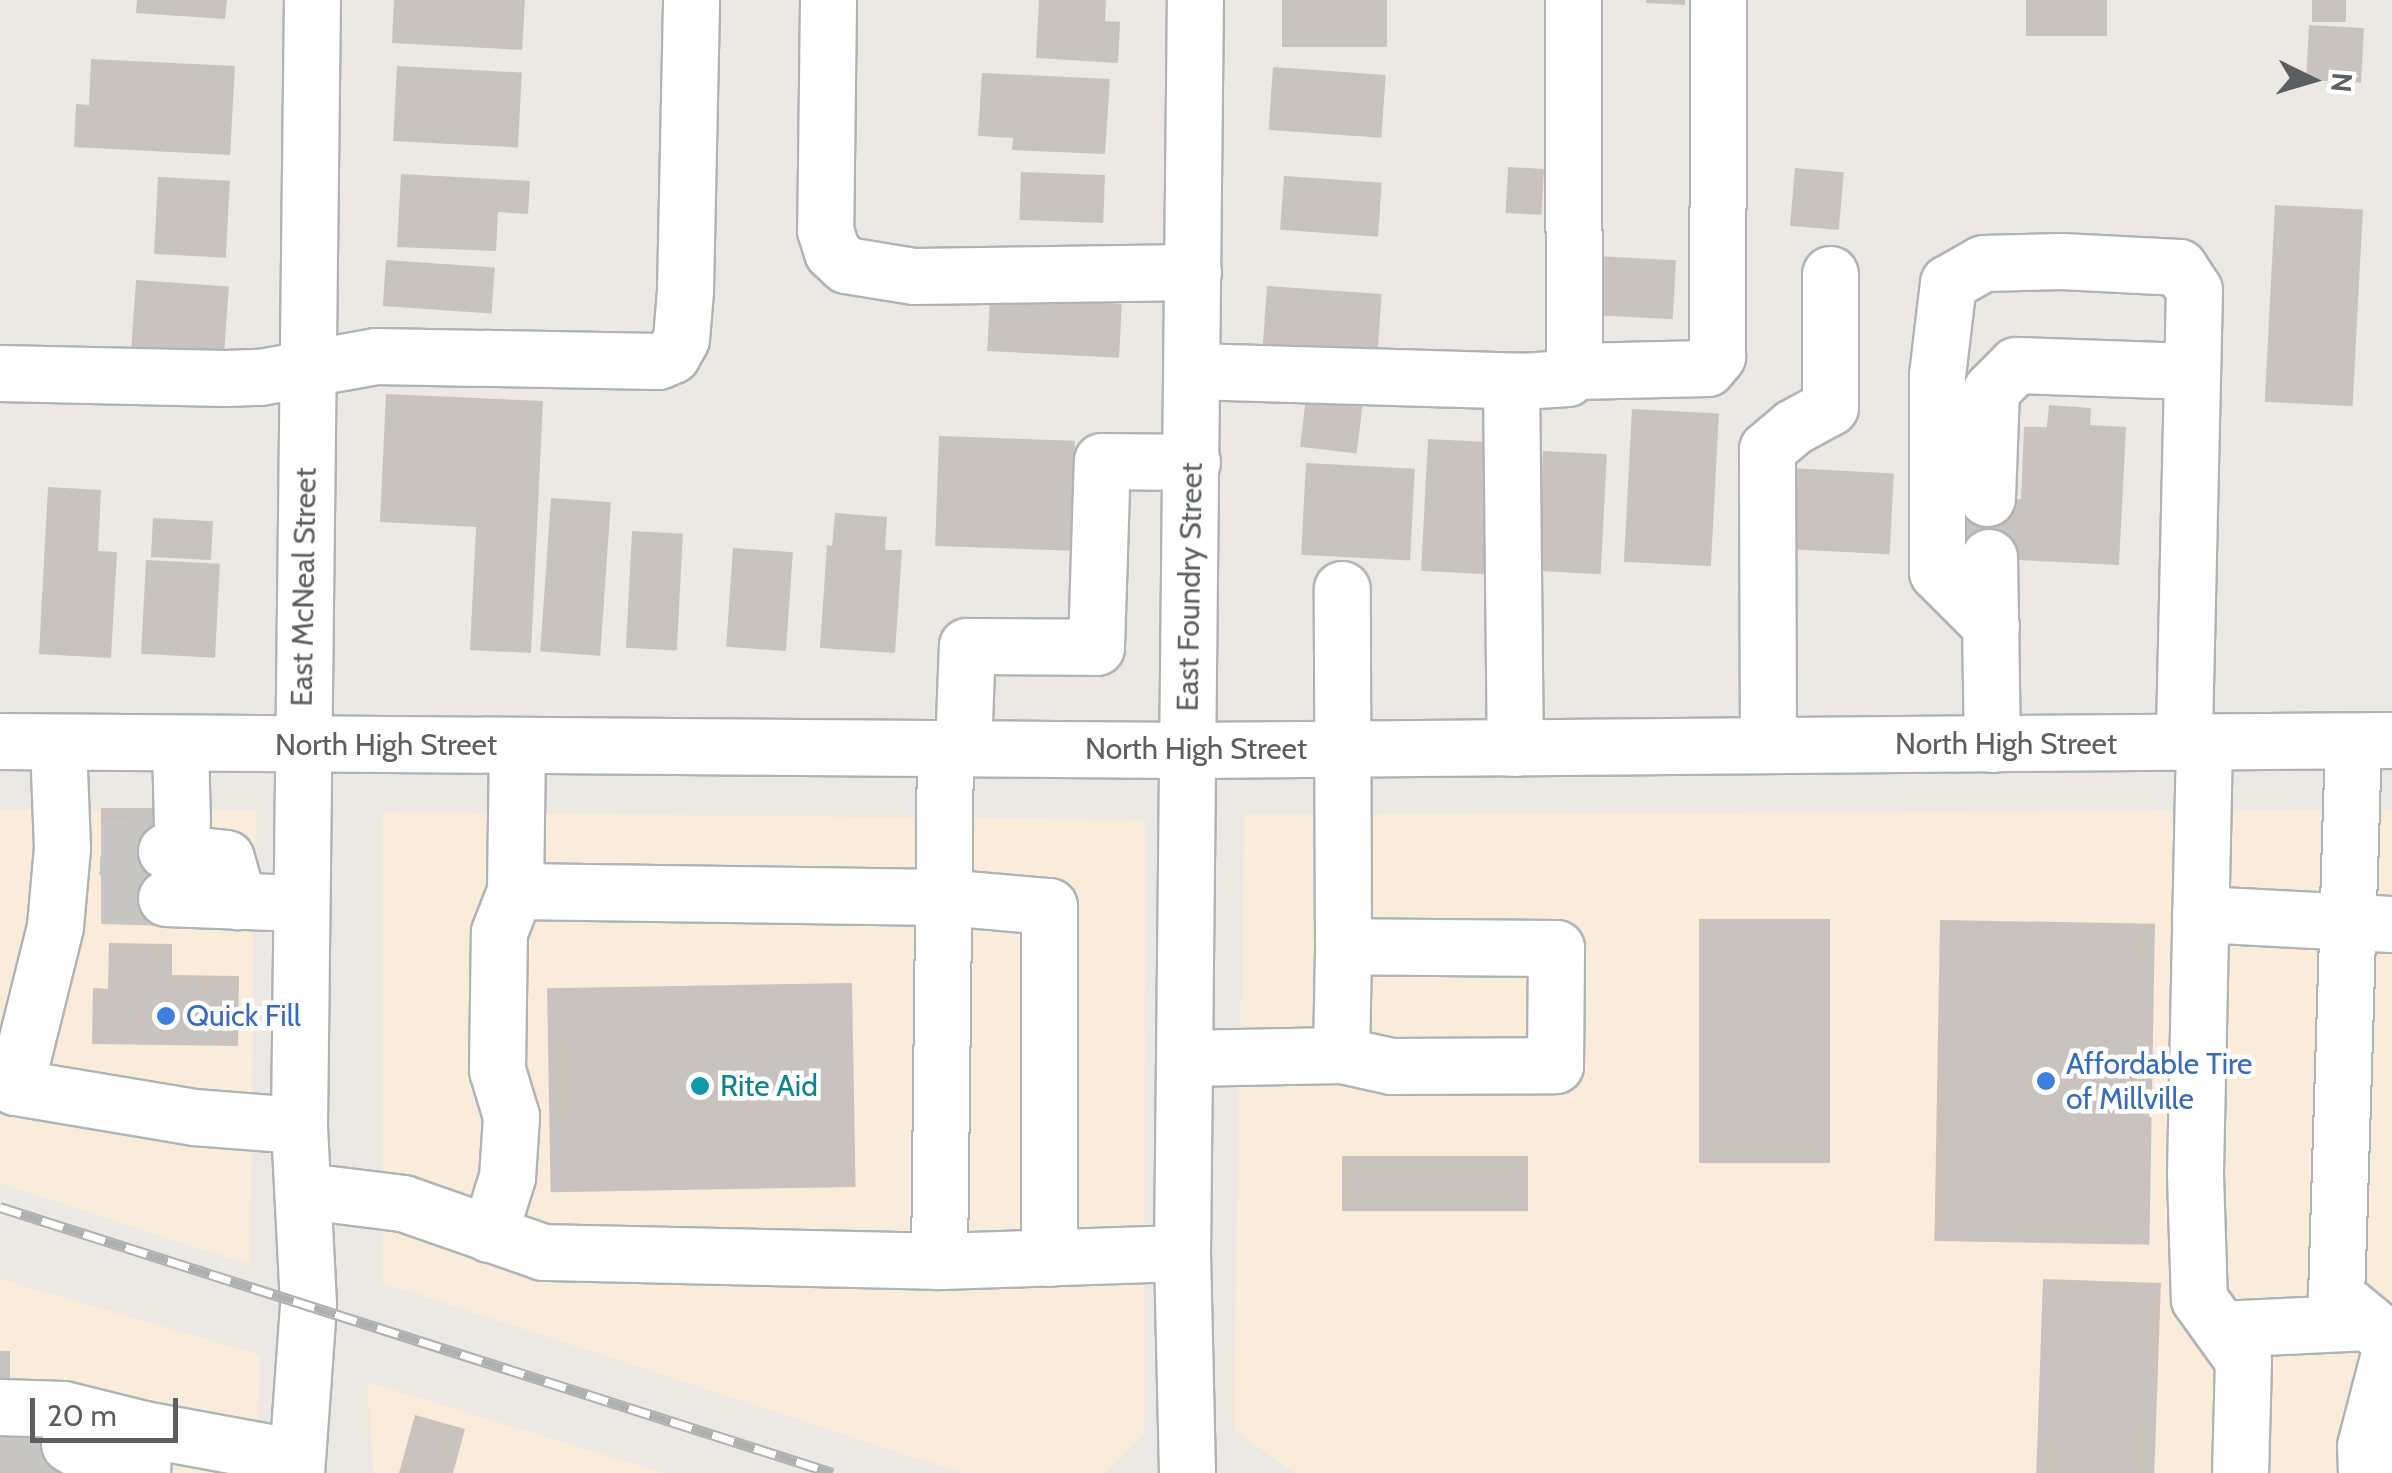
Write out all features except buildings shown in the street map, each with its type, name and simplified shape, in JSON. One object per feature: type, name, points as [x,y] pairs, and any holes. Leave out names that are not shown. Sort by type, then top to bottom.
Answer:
[{"type":"street","name":"East McNeal Street","points":[[296,1465],[308,1304],[306,1190],[299,1125],[312,0]]},
{"type":"street","points":[[0,374],[225,378],[375,356],[658,361],[672,355],[681,339],[685,290],[691,0]]},
{"type":"street","points":[[828,0],[825,230],[832,252],[846,265],[914,276],[1194,272]]},
{"type":"street","name":"East Foundry Street","points":[[1188,1473],[1182,1252],[1195,0]]},
{"type":"street","points":[[1573,0],[1574,371]]},
{"type":"street","points":[[1192,370],[1511,381],[1567,378],[1574,371],[1708,368],[1717,356],[1718,0]]},
{"type":"street","points":[[1990,626],[1938,572],[1937,375],[1948,283],[1983,263],[2060,261],[2179,267],[2194,290],[2190,371],[2200,914],[2196,1174],[2199,1298],[2243,1360],[2240,1473]]},
{"type":"street","points":[[1768,745],[1767,449],[1793,427],[1830,406],[1830,274]]},
{"type":"street","points":[[1987,498],[1992,390],[2016,365],[2190,371]]},
{"type":"street","points":[[1511,381],[1515,748]]},
{"type":"street","points":[[939,1262],[943,897],[954,748],[967,646],[1096,647],[1102,462],[1192,462]]},
{"type":"street","points":[[1989,557],[1992,744]]},
{"type":"street","points":[[1340,1056],[1342,590]]},
{"type":"street","name":"North High Street","points":[[0,741],[1189,750],[2373,741]]},
{"type":"street","points":[[2373,741],[2369,924],[2336,1296],[2384,1335]]},
{"type":"street","points":[[58,742],[81,854],[7,1083],[194,1117],[299,1125]]},
{"type":"street","points":[[170,849],[180,743]]},
{"type":"street","points":[[490,1234],[507,1178],[510,1116],[497,1070],[498,932],[515,891],[517,746]]},
{"type":"street","points":[[170,849],[200,826],[232,880]]},
{"type":"street","points":[[170,849],[232,880],[300,903]]},
{"type":"street","points":[[515,891],[943,897],[1049,906],[1048,1258]]},
{"type":"street","points":[[2200,914],[2369,924]]},
{"type":"street","points":[[1184,1058],[1340,1056],[1391,1066],[1556,1065],[1556,948],[1343,946]]},
{"type":"street","points":[[306,1190],[403,1203],[543,1252],[939,1262],[1182,1252]]},
{"type":"street","points":[[2221,1329],[2384,1335]]},
{"type":"street","points":[[2366,1473],[2365,1446],[2384,1335]]},
{"type":"street","points":[[0,1407],[64,1408],[135,1458]]},
{"type":"street","points":[[70,1444],[135,1458],[296,1465]]},
{"type":"shaded area","points":[[0,810],[256,811],[250,1265],[0,1183]]},
{"type":"shaded area","points":[[2392,810],[2392,1473],[1294,1473],[1233,1429],[1244,815]]},
{"type":"shaded area","points":[[383,812],[1145,820],[1144,1436],[1105,1473],[962,1473],[383,1283]]},
{"type":"shaded area","points":[[0,1279],[260,1355],[257,1473],[0,1473]]},
{"type":"shaded area","points":[[367,1382],[663,1473],[373,1473]]},
{"type":"tunnel","points":[[101,847],[166,851]]},
{"type":"tunnel","points":[[102,896],[166,898]]},
{"type":"tunnel","points":[[0,1443],[69,1444]]},
{"type":"railway","points":[[0,1207],[833,1473]]},
{"type":"place","name":"Quick Fill","points":[[166,1016]]},
{"type":"place","name":"Affordable Tire of Millville","points":[[2046,1081]]},
{"type":"place","name":"Rite Aid","points":[[700,1086]]}]
